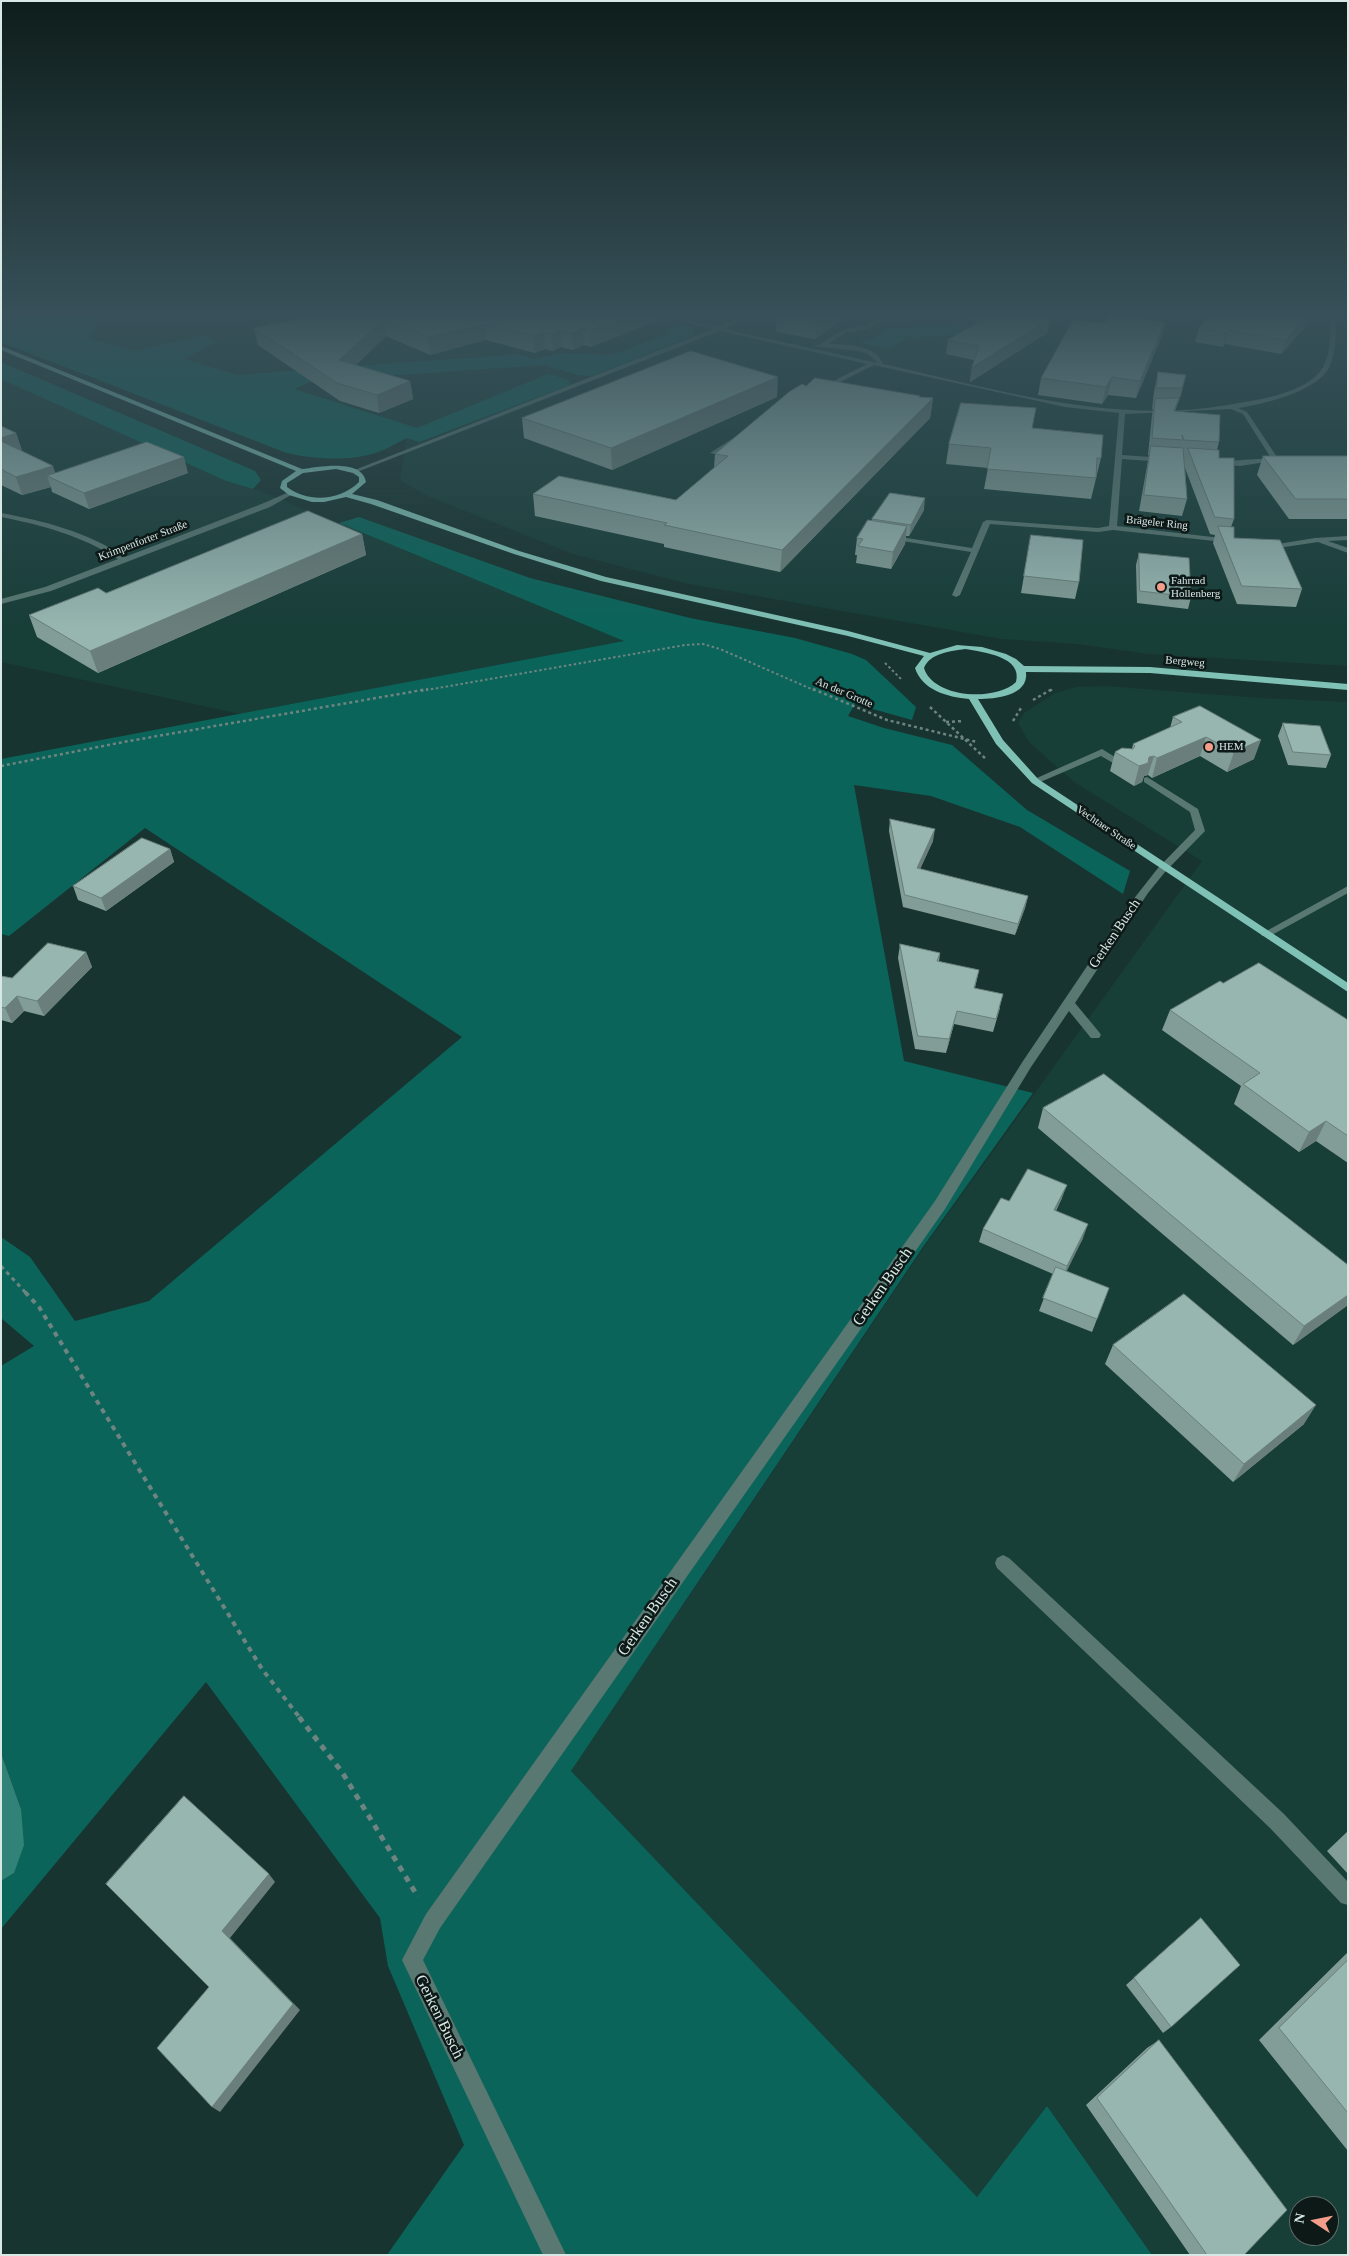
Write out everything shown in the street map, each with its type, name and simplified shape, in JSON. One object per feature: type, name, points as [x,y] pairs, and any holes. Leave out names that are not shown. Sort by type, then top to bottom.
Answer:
[{"type":"main road","points":[[175,419],[301,471]]},
{"type":"main road","points":[[347,495],[359,488],[363,482],[362,476],[356,471],[328,467],[301,471],[284,482],[283,488],[289,494],[316,499],[347,495],[374,502],[538,560],[603,578],[797,622],[928,655]]},
{"type":"main road","points":[[950,648],[979,648],[1005,656],[1020,669],[1022,676],[1019,684],[1012,690],[994,696],[972,697],[956,695],[931,684],[923,676],[920,669],[922,661],[928,655],[950,648]]},
{"type":"main road","name":"Bergweg","points":[[1020,669],[1150,670],[1348,686]]},
{"type":"main road","name":"Vechtaer Straße","points":[[972,697],[984,721],[1002,747],[1036,781],[1348,988]]},
{"type":"street","points":[[356,471],[488,419]]},
{"type":"street","name":"Brägeler Ring","points":[[1121,419],[1113,528],[1239,542]]},
{"type":"street","points":[[1212,462],[1240,464],[1279,459],[1250,419]]},
{"type":"street","points":[[713,453],[744,434]]},
{"type":"street","points":[[1118,457],[1174,460]]},
{"type":"street","name":"Krimpenforter Straße","points":[[1,602],[48,589],[266,506],[289,494]]},
{"type":"street","points":[[1,515],[66,529],[112,551],[124,560]]},
{"type":"street","points":[[956,595],[987,522],[1098,530],[1113,528]]},
{"type":"street","points":[[881,536],[974,550]]},
{"type":"street","points":[[1259,544],[1278,546],[1314,540],[1348,538]]},
{"type":"street","points":[[1314,540],[1348,551]]},
{"type":"street","points":[[1036,781],[1102,752],[1124,765]]},
{"type":"street","name":"Gerken Busch","points":[[555,2255],[412,1960],[433,1921],[940,1205],[1027,1064],[1135,903],[1163,866],[1200,831],[1195,811],[1147,780]]},
{"type":"street","points":[[1266,934],[1348,888]]},
{"type":"street","points":[[1069,1003],[1095,1035]]},
{"type":"street","points":[[1003,1563],[1277,1821],[1348,1896]]},
{"type":"path","name":"An der Grotte","points":[[1,766],[129,741],[685,645],[704,644],[720,649],[887,720],[1002,747]]},
{"type":"path","points":[[882,659],[903,680]]},
{"type":"path","points":[[1031,702],[1056,688]]},
{"type":"path","points":[[924,701],[992,764]]},
{"type":"path","points":[[1013,721],[1018,710],[1024,706]]},
{"type":"path","points":[[1,1266],[39,1307],[262,1669],[342,1772],[433,1921]]},
{"type":"shaded area","points":[[1,419],[90,419],[226,481],[265,493],[625,641],[240,714],[1,662]]},
{"type":"shaded area","points":[[90,419],[134,419],[255,471],[261,480],[253,489],[226,481]]},
{"type":"shaded area","points":[[200,419],[389,419],[417,428],[438,419],[479,419],[419,442],[407,438],[383,450],[359,457],[326,458],[284,452]]},
{"type":"shaded area","points":[[348,419],[1348,419],[1348,666],[1149,654],[1077,644],[1002,639],[689,584],[573,554],[428,496],[400,480],[407,438]]},
{"type":"shaded area","points":[[359,517],[530,578],[690,618],[795,638],[852,654],[866,660],[916,707],[912,720],[855,704],[848,716],[884,728],[952,745],[1027,810],[1130,871],[1123,894],[1020,827],[931,796],[854,785],[904,1061],[1033,1093],[923,1247],[571,1771],[977,2197],[1047,2106],[1152,2255],[387,2255],[464,2145],[388,1966],[380,1918],[206,1682],[1,1929],[1,1881],[14,1873],[21,1809],[1,1753],[1,1366],[34,1346],[1,1318],[1,1237],[30,1257],[75,1321],[149,1301],[462,1037],[145,828],[9,936],[1,934],[1,759],[624,641],[339,523]]},
{"type":"shaded area","points":[[1105,686],[1260,698],[1348,702],[1348,2255],[1152,2255],[1047,2106],[978,2198],[571,1771],[924,1247],[1202,861],[1074,782],[1029,742],[1018,723],[1024,713],[1055,693],[1076,687]]},
{"type":"shaded area","points":[[1,1753],[21,1809],[24,1845],[14,1873],[1,1881]]},
{"type":"building","points":[[526,419],[679,419],[611,448]]},
{"type":"building","points":[[756,419],[912,419],[782,550],[664,525],[667,523],[533,494],[559,476],[676,500],[728,456],[715,454]]},
{"type":"building","points":[[956,419],[1034,419],[1032,428],[1103,435],[1101,458],[1097,458],[1096,478],[987,469],[991,448],[949,444]]},
{"type":"building","points":[[1153,419],[1220,419],[1219,442],[1184,440],[1182,435],[1183,440],[1152,438]]},
{"type":"building","points":[[1,426],[16,433],[1,438]]},
{"type":"building","points":[[1,441],[53,466],[16,477],[1,469]]},
{"type":"building","points":[[147,442],[184,457],[84,493],[47,476]]},
{"type":"building","points":[[1151,446],[1183,448],[1187,499],[1144,495]]},
{"type":"building","points":[[1188,448],[1219,450],[1219,458],[1234,458],[1234,519],[1215,517]]},
{"type":"building","points":[[1263,456],[1348,456],[1348,499],[1296,499]]},
{"type":"building","points":[[890,493],[925,498],[911,525],[872,519]]},
{"type":"building","points":[[308,511],[362,534],[90,651],[29,615],[98,588],[106,593]]},
{"type":"building","points":[[868,520],[907,526],[893,552],[858,546],[863,539],[857,538]]},
{"type":"building","points":[[1218,526],[1234,527],[1234,538],[1280,540],[1302,589],[1242,586]]},
{"type":"building","points":[[1031,535],[1083,540],[1079,582],[1024,576]]},
{"type":"building","name":"Fahrrad Hollenberg","points":[[1139,553],[1189,558],[1191,597],[1140,591]]},
{"type":"building","points":[[1200,706],[1261,740],[1234,752],[1206,737],[1157,758],[1154,756],[1149,757],[1148,763],[1139,766],[1115,752],[1122,748],[1133,749],[1135,746],[1133,744],[1182,722],[1173,717]]},
{"type":"building","points":[[1283,723],[1320,726],[1331,755],[1293,752]]},
{"type":"building","points":[[890,819],[935,829],[917,868],[1028,896],[1018,924],[905,895]]},
{"type":"building","points":[[142,838],[170,849],[101,898],[73,886]]},
{"type":"building","points":[[48,943],[86,952],[37,1001],[17,996],[5,1008],[1,1007],[1,976],[12,978]]},
{"type":"building","points":[[900,944],[940,953],[937,961],[979,970],[974,988],[1003,994],[996,1019],[957,1011],[949,1039],[918,1036]]},
{"type":"building","points":[[1259,963],[1348,1020],[1348,1136],[1326,1121],[1309,1132],[1243,1084],[1260,1073],[1170,1010],[1220,981],[1223,983]]},
{"type":"building","points":[[1104,1074],[1348,1265],[1348,1295],[1304,1326],[1043,1108]]},
{"type":"building","points":[[1028,1169],[1067,1185],[1054,1210],[1088,1224],[1067,1266],[983,1229],[1001,1198],[1009,1201]]},
{"type":"building","points":[[1056,1267],[1109,1288],[1097,1319],[1043,1298]]},
{"type":"building","points":[[1184,1294],[1316,1405],[1244,1464],[1113,1345]]},
{"type":"building","points":[[184,1796],[269,1874],[222,1931],[293,2004],[212,2107],[157,2048],[209,1987],[106,1884]]},
{"type":"building","points":[[1201,1918],[1240,1965],[1171,2027],[1134,1978]]},
{"type":"building","points":[[1348,1960],[1348,2113],[1279,2028]]},
{"type":"building","points":[[1159,2040],[1287,2210],[1244,2255],[1207,2255],[1097,2098]]},
{"type":"place","name":"Fahrrad Hollenberg","points":[[1161,587]]},
{"type":"place","name":"HEM","points":[[1209,747]]}]
